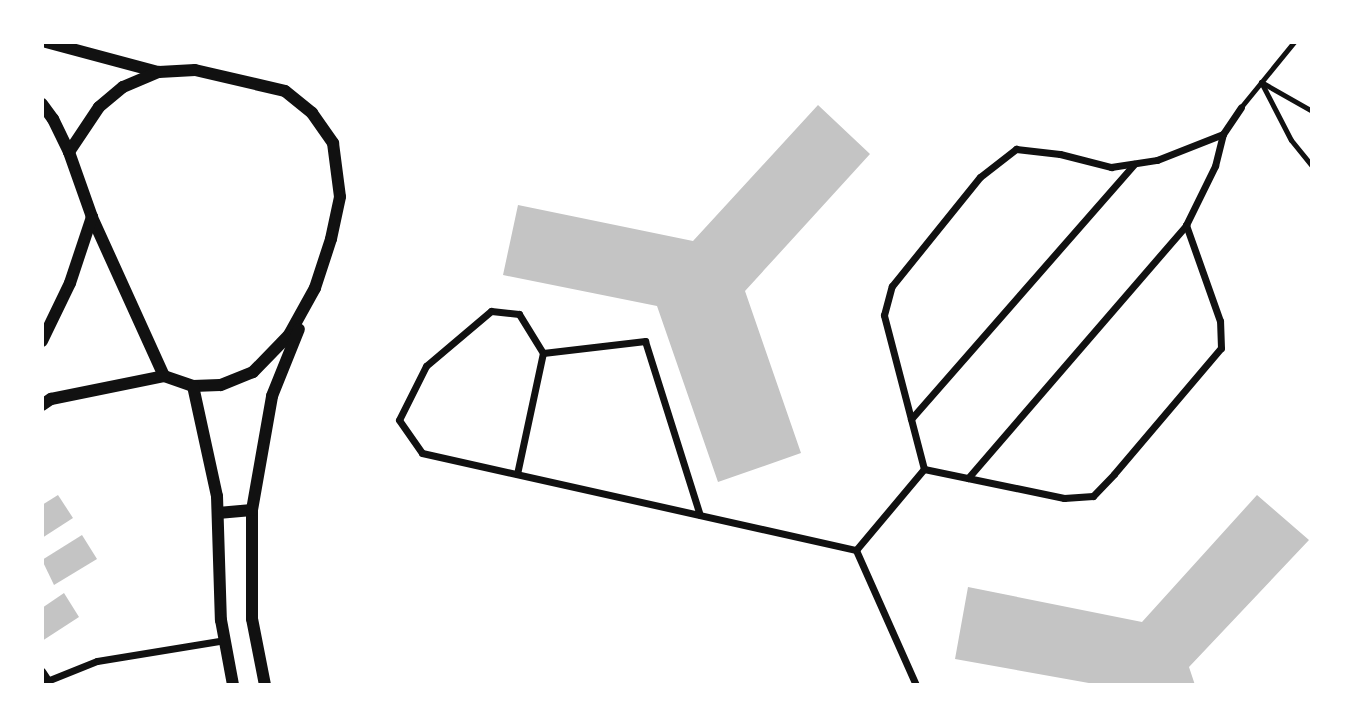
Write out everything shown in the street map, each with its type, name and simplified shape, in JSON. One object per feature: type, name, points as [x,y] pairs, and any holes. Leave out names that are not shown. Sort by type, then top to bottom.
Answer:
[{"type":"street","points":[[46,42],[159,72],[195,70],[233,76],[285,91],[312,113],[332,143],[340,197],[331,239],[315,288],[272,396],[252,510],[252,619],[265,685]]},
{"type":"street","points":[[69,152],[99,107],[123,87],[159,72]]},
{"type":"street","points":[[42,104],[53,118],[69,152],[92,217],[164,376]]},
{"type":"street","points":[[968,478],[1186,225],[1215,166],[1223,134],[1241,107]]},
{"type":"street","points":[[924,469],[884,315],[892,286],[980,177],[1016,149],[1060,154],[1111,167],[1157,160],[1223,134]]},
{"type":"street","points":[[911,419],[1135,163]]},
{"type":"street","points":[[42,341],[71,283],[92,217]]},
{"type":"street","points":[[924,469],[1064,498],[1093,496],[1221,348],[1220,321],[1186,225]]},
{"type":"street","points":[[42,405],[51,399],[164,376],[193,386],[220,385],[253,372],[289,335],[315,288]]},
{"type":"street","points":[[517,474],[542,353],[519,314],[491,311],[426,366],[399,420],[422,453],[856,550]]},
{"type":"street","points":[[542,353],[645,341],[700,515]]},
{"type":"street","points":[[193,386],[218,513],[225,640],[233,685]]},
{"type":"street","points":[[856,550],[924,469]]},
{"type":"street","points":[[218,513],[252,510]]},
{"type":"street","points":[[856,550],[916,685]]},
{"type":"street","points":[[42,671],[45,682],[97,662],[225,640]]},
{"type":"lane","points":[[1241,107],[1294,42]]},
{"type":"lane","points":[[1261,82],[1312,111]]},
{"type":"lane","points":[[1261,82],[1292,140],[1312,166]]},
{"type":"building","points":[[818,105],[870,154],[745,291],[801,453],[718,482],[657,306],[503,275],[518,205],[693,241]]},
{"type":"building","points":[[58,495],[73,518],[42,538],[42,505]]},
{"type":"building","points":[[1257,495],[1309,540],[1189,667],[1195,685],[1100,685],[955,659],[968,587],[1142,622]]},
{"type":"building","points":[[82,535],[97,559],[54,585],[42,560]]},
{"type":"building","points":[[64,593],[79,617],[42,641],[42,608]]}]
